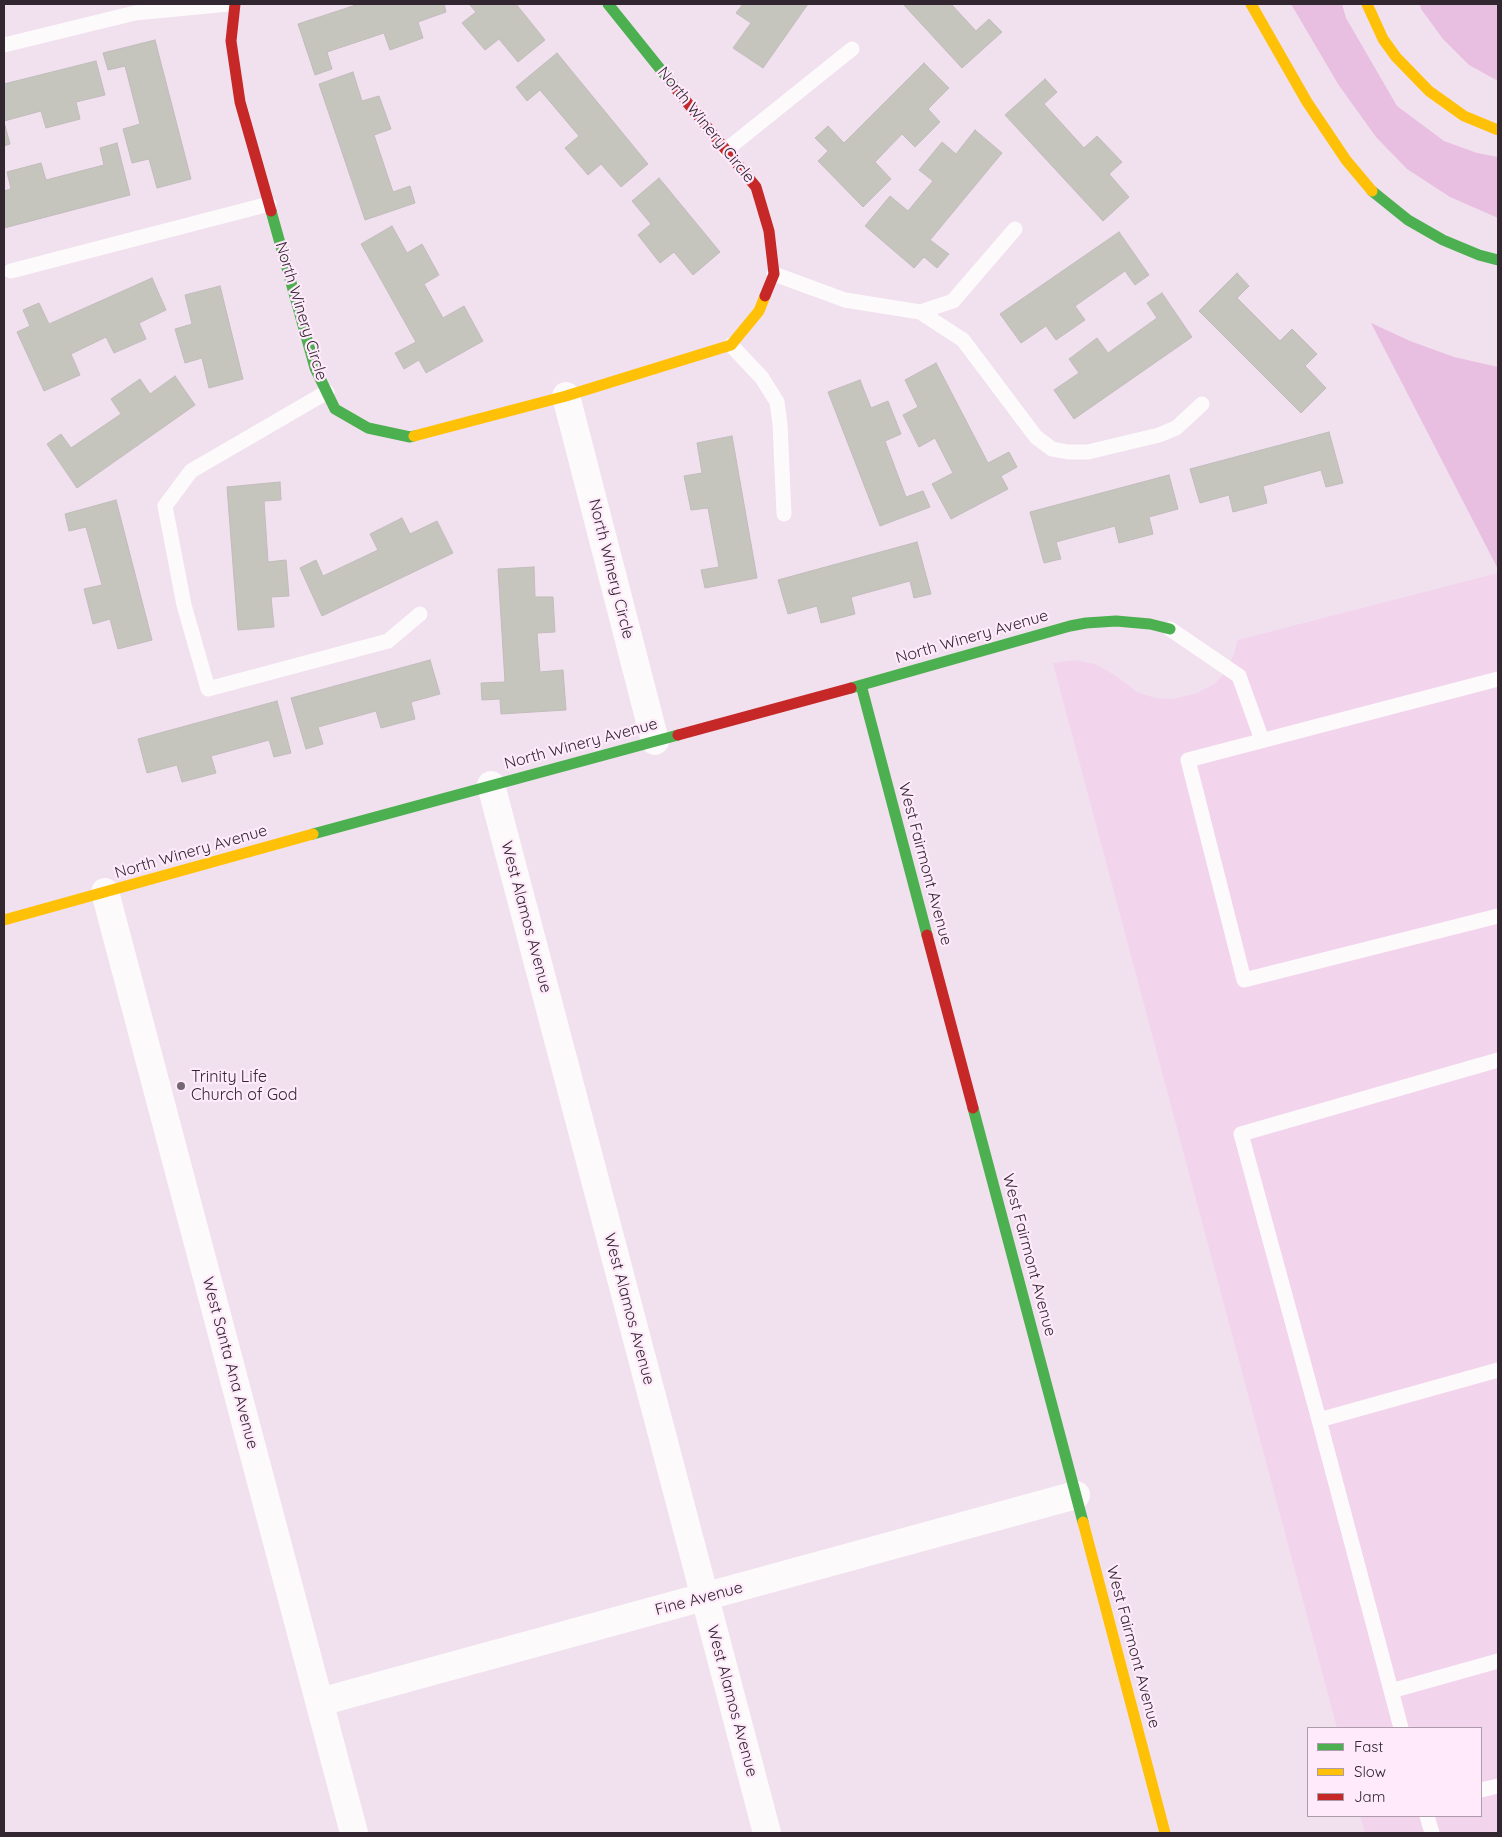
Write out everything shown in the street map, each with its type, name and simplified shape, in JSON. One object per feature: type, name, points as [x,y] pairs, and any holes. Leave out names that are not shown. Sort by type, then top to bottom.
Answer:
[{"type":"main road","name":"North Winery Circle","points":[[235,4],[231,41],[240,102],[315,368],[335,409],[368,428],[410,437],[566,396],[731,345],[759,311],[774,274],[770,231],[756,186],[608,4]]},
{"type":"main road","points":[[1251,4],[1322,124],[1346,160],[1371,190],[1408,220],[1443,240],[1498,260]]},
{"type":"main road","points":[[1366,4],[1383,38],[1396,57],[1429,91],[1464,116],[1498,130]]},
{"type":"main road","name":"North Winery Avenue","points":[[4,920],[1086,623],[1129,621],[1170,629]]},
{"type":"main road","name":"West Fairmont Avenue","points":[[861,685],[1165,1833]]},
{"type":"street","name":"North Winery Circle","points":[[566,396],[655,741]]},
{"type":"street","name":"West Alamos Avenue","points":[[491,785],[767,1833]]},
{"type":"street","name":"West Santa Ana Avenue","points":[[106,892],[354,1833]]},
{"type":"street","name":"Fine Avenue","points":[[320,1702],[1076,1495]]},
{"type":"lane","points":[[4,45],[135,13],[228,4]]},
{"type":"lane","points":[[726,150],[852,49]]},
{"type":"lane","points":[[11,271],[269,204]]},
{"type":"lane","points":[[920,312],[953,301],[1015,229]]},
{"type":"lane","points":[[774,274],[845,300],[920,312],[963,340],[1036,437],[1052,448],[1068,452],[1088,452],[1159,435],[1176,428],[1202,404]]},
{"type":"lane","points":[[731,345],[762,378],[777,402],[780,424],[784,514]]},
{"type":"lane","points":[[327,392],[191,471],[165,506],[184,605],[208,689],[388,641],[420,614]]},
{"type":"lane","points":[[1170,629],[1239,676],[1262,740]]},
{"type":"lane","points":[[1498,679],[1188,760],[1244,980],[1498,916]]},
{"type":"lane","points":[[1401,1727],[1241,1134],[1498,1060]]},
{"type":"lane","points":[[1319,1420],[1498,1370]]},
{"type":"lane","points":[[1390,1691],[1498,1661]]},
{"type":"lane","points":[[1482,1790],[1498,1786]]},
{"type":"lane","points":[[1427,1817],[1432,1833]]},
{"type":"shaded area","points":[[1291,4],[1342,4],[1346,18],[1397,106],[1444,141],[1477,153],[1498,157],[1498,218],[1450,197],[1407,169],[1376,137],[1338,84]]},
{"type":"shaded area","points":[[1420,4],[1498,4],[1498,81],[1469,65],[1443,39],[1421,9]]},
{"type":"shaded area","points":[[1371,323],[1410,341],[1454,357],[1498,367],[1498,569]]},
{"type":"shaded area","points":[[1498,573],[1498,1833],[1365,1833],[1360,1817],[1482,1817],[1482,1727],[1337,1727],[1053,663],[1075,660],[1095,664],[1116,676],[1137,692],[1155,698],[1173,699],[1197,693],[1214,684],[1224,674],[1232,659],[1238,640]]},
{"type":"building","points":[[359,4],[444,4],[446,12],[418,22],[423,38],[390,50],[384,33],[327,52],[332,69],[315,75],[298,24]]},
{"type":"building","points":[[469,4],[516,4],[545,40],[518,62],[499,39],[485,50],[462,23],[476,12]]},
{"type":"building","points":[[743,4],[808,4],[763,68],[733,48],[751,23],[736,13]]},
{"type":"building","points":[[903,4],[951,4],[976,31],[989,19],[1002,32],[962,68]]},
{"type":"building","points":[[155,40],[191,179],[157,188],[149,159],[132,163],[123,129],[140,124],[125,66],[108,70],[103,53]]},
{"type":"building","points":[[557,53],[648,164],[621,187],[601,164],[588,175],[565,148],[579,136],[540,90],[527,101],[516,87]]},
{"type":"building","points":[[96,61],[105,95],[76,102],[80,119],[46,128],[41,111],[4,121],[4,84]]},
{"type":"building","points":[[924,63],[949,88],[928,109],[940,122],[915,147],[902,134],[875,162],[891,179],[863,207],[818,161],[828,151],[815,138],[828,126],[844,143]]},
{"type":"building","points":[[353,72],[362,101],[379,96],[391,129],[374,135],[393,192],[410,186],[415,203],[365,220],[319,84]]},
{"type":"building","points":[[1045,79],[1057,92],[1044,104],[1084,148],[1097,136],[1122,162],[1109,174],[1129,197],[1103,221],[1005,115]]},
{"type":"building","points":[[4,122],[10,144],[4,146]]},
{"type":"building","points":[[975,130],[1002,153],[930,240],[949,254],[937,268],[924,257],[914,268],[865,226],[890,196],[908,211],[933,181],[919,170],[942,142],[956,154]]},
{"type":"building","points":[[117,143],[130,195],[4,228],[4,191],[11,189],[7,172],[41,163],[46,180],[104,165],[100,148]]},
{"type":"building","points":[[659,178],[720,252],[693,275],[674,252],[660,263],[638,235],[651,224],[632,201]]},
{"type":"building","points":[[392,226],[407,253],[422,244],[439,275],[424,284],[443,318],[464,306],[483,341],[426,373],[419,360],[404,369],[395,353],[416,342],[361,244]]},
{"type":"building","points":[[1119,232],[1149,275],[1135,285],[1125,271],[1075,306],[1085,320],[1056,340],[1046,326],[1021,343],[1000,314]]},
{"type":"building","points":[[1237,273],[1249,286],[1237,298],[1280,341],[1292,329],[1317,354],[1305,366],[1326,388],[1301,413],[1199,311]]},
{"type":"building","points":[[152,278],[166,310],[139,323],[146,339],[114,353],[106,337],[71,354],[80,375],[44,391],[17,332],[30,326],[23,310],[39,303],[49,324]]},
{"type":"building","points":[[220,286],[243,379],[209,388],[202,358],[185,363],[175,329],[192,324],[185,295]]},
{"type":"building","points":[[1162,293],[1192,337],[1074,419],[1054,390],[1079,373],[1069,359],[1097,338],[1108,353],[1157,318],[1147,303]]},
{"type":"building","points":[[936,363],[988,463],[1009,452],[1017,467],[1001,476],[1008,489],[951,519],[932,484],[953,473],[935,438],[919,447],[903,415],[918,407],[905,380]]},
{"type":"building","points":[[175,376],[195,405],[77,488],[47,444],[61,434],[71,448],[121,414],[111,399],[140,379],[150,394]]},
{"type":"building","points":[[860,380],[871,408],[888,401],[901,434],[885,441],[906,497],[923,491],[930,507],[880,526],[828,392]]},
{"type":"building","points":[[1329,432],[1343,483],[1326,487],[1321,470],[1263,486],[1267,503],[1233,512],[1229,495],[1200,503],[1190,469]]},
{"type":"building","points":[[732,436],[757,578],[705,588],[701,570],[719,567],[708,508],[691,510],[684,476],[702,473],[697,443]]},
{"type":"building","points":[[1169,475],[1178,509],[1149,517],[1153,534],[1119,543],[1115,526],[1056,542],[1061,559],[1044,563],[1030,512]]},
{"type":"building","points":[[280,482],[281,500],[264,501],[268,562],[286,560],[289,596],[271,597],[274,627],[238,630],[227,487]]},
{"type":"building","points":[[116,500],[152,640],[118,649],[110,619],[93,624],[84,589],[102,585],[86,527],[69,531],[65,514]]},
{"type":"building","points":[[402,518],[410,534],[437,521],[453,553],[322,616],[300,568],[316,560],[323,576],[378,550],[370,534]]},
{"type":"building","points":[[917,542],[931,594],[914,598],[910,581],[851,597],[855,614],[821,623],[817,606],[788,614],[778,580]]},
{"type":"building","points":[[534,567],[535,597],[553,597],[555,632],[537,633],[540,672],[563,670],[566,710],[501,714],[500,699],[482,700],[481,683],[505,682],[498,569]]},
{"type":"building","points":[[430,660],[440,694],[411,702],[415,719],[381,728],[376,711],[318,727],[323,744],[306,749],[291,698]]},
{"type":"building","points":[[277,701],[291,753],[274,757],[269,740],[211,756],[216,773],[182,782],[177,765],[147,773],[138,739]]},
{"type":"traffic: fast","points":[[608,4],[677,90]]},
{"type":"traffic: fast","points":[[1372,191],[1408,220],[1443,240],[1479,255],[1498,260]]},
{"type":"traffic: fast","points":[[271,211],[315,368],[335,409],[368,428],[410,437],[414,436]]},
{"type":"traffic: fast","points":[[851,688],[1086,623],[1116,621],[1150,624],[1170,629]]},
{"type":"traffic: fast","points":[[861,685],[927,935]]},
{"type":"traffic: fast","points":[[313,834],[678,735]]},
{"type":"traffic: fast","points":[[973,1108],[1083,1522]]},
{"type":"traffic: slow","points":[[1251,4],[1307,102],[1346,160],[1372,191]]},
{"type":"traffic: slow","points":[[1367,4],[1383,39],[1396,57],[1429,91],[1464,116],[1498,130]]},
{"type":"traffic: slow","points":[[414,436],[566,396],[731,345],[759,311],[765,296]]},
{"type":"traffic: slow","points":[[4,920],[313,834]]},
{"type":"traffic: slow","points":[[1083,1522],[1165,1833]]},
{"type":"traffic: jam","points":[[235,4],[231,41],[240,102],[271,211]]},
{"type":"traffic: jam","points":[[677,90],[756,187],[769,231],[774,274],[765,296]]},
{"type":"traffic: jam","points":[[678,735],[851,688]]},
{"type":"traffic: jam","points":[[927,935],[973,1108]]},
{"type":"place","name":"Trinity Life Church of God","points":[[181,1086]]}]
